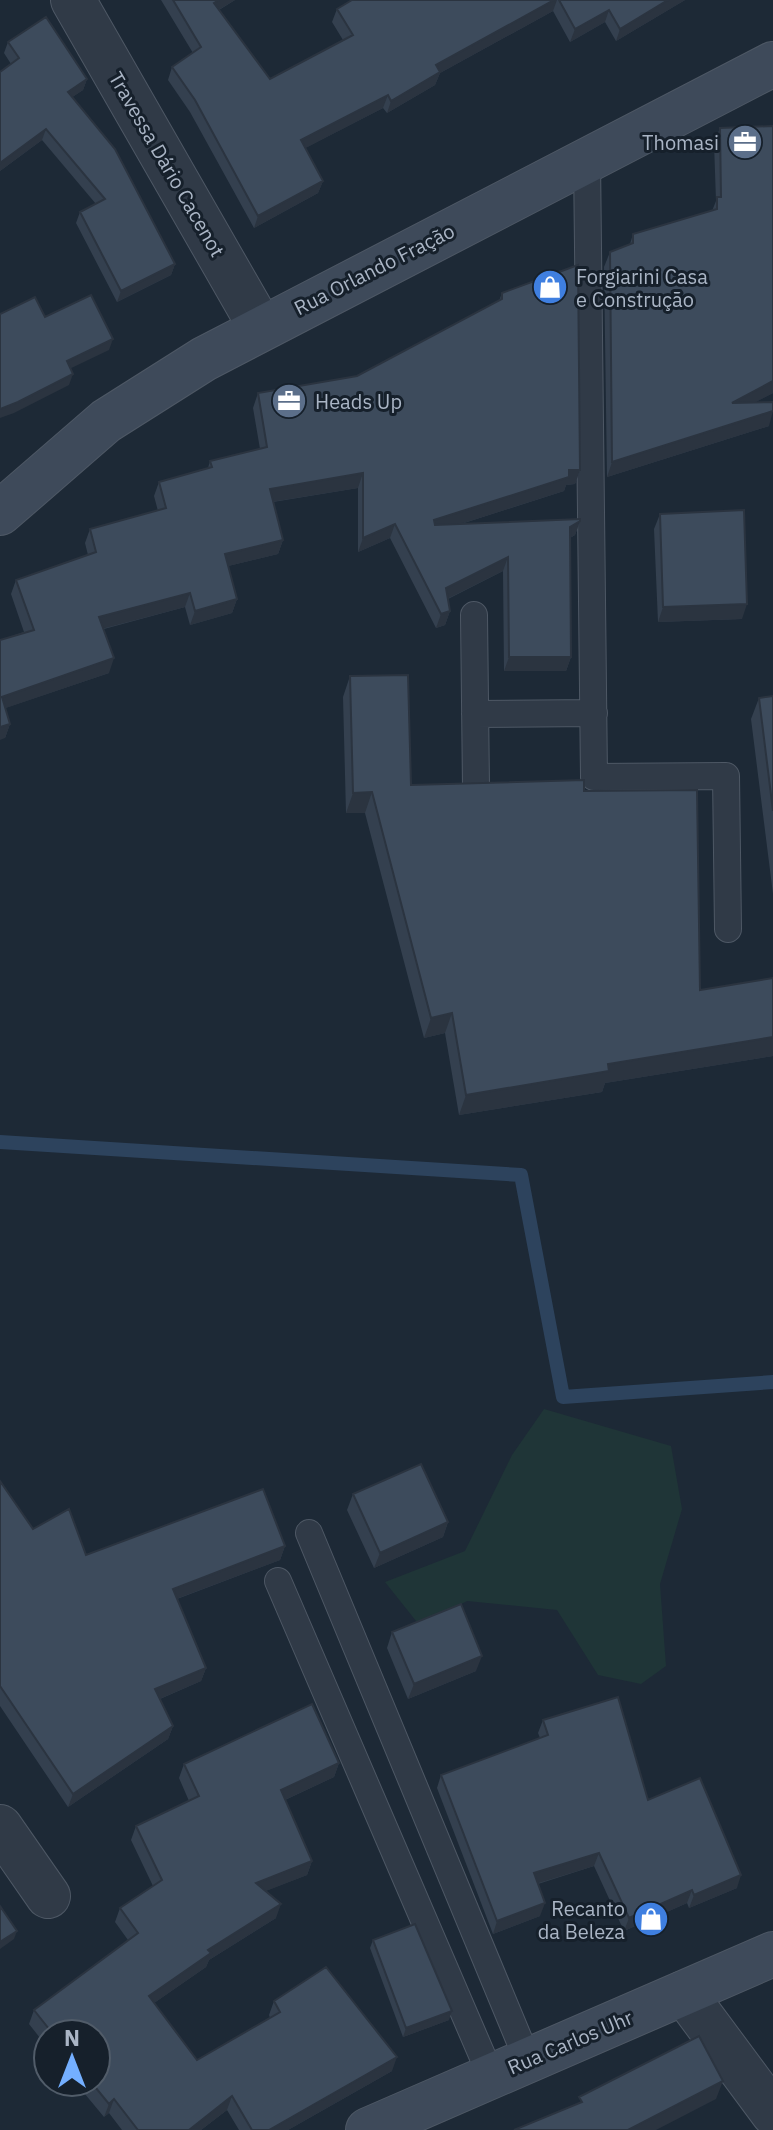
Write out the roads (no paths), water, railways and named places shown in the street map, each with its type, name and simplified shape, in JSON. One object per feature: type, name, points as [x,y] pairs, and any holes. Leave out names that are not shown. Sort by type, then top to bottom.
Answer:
[{"type":"street","name":"Travessa Dário Cacenot","points":[[73,0],[261,328]]},
{"type":"street","name":"Rua Orlando Fração","points":[[0,513],[106,421],[204,359],[773,64]]},
{"type":"street","points":[[0,1827],[48,1896]]},
{"type":"street","name":"Rua Carlos Uhr","points":[[368,2130],[773,1954]]},
{"type":"street","points":[[684,1993],[773,2113]]},
{"type":"lane","points":[[587,159],[594,777],[726,776],[728,929]]},
{"type":"lane","points":[[474,615],[476,788]]},
{"type":"lane","points":[[475,714],[594,713]]},
{"type":"lane","points":[[309,1533],[510,2068]]},
{"type":"lane","points":[[278,1581],[510,2068]]},
{"type":"waterway","points":[[0,1142],[521,1175],[563,1397],[773,1382]]},
{"type":"place","name":"Thomasi","points":[[745,142]]},
{"type":"place","name":"Forgiarini Casa e Construção","points":[[550,287]]},
{"type":"place","name":"Heads Up","points":[[289,401]]},
{"type":"place","name":"Recanto da Beleza","points":[[651,1919]]}]
